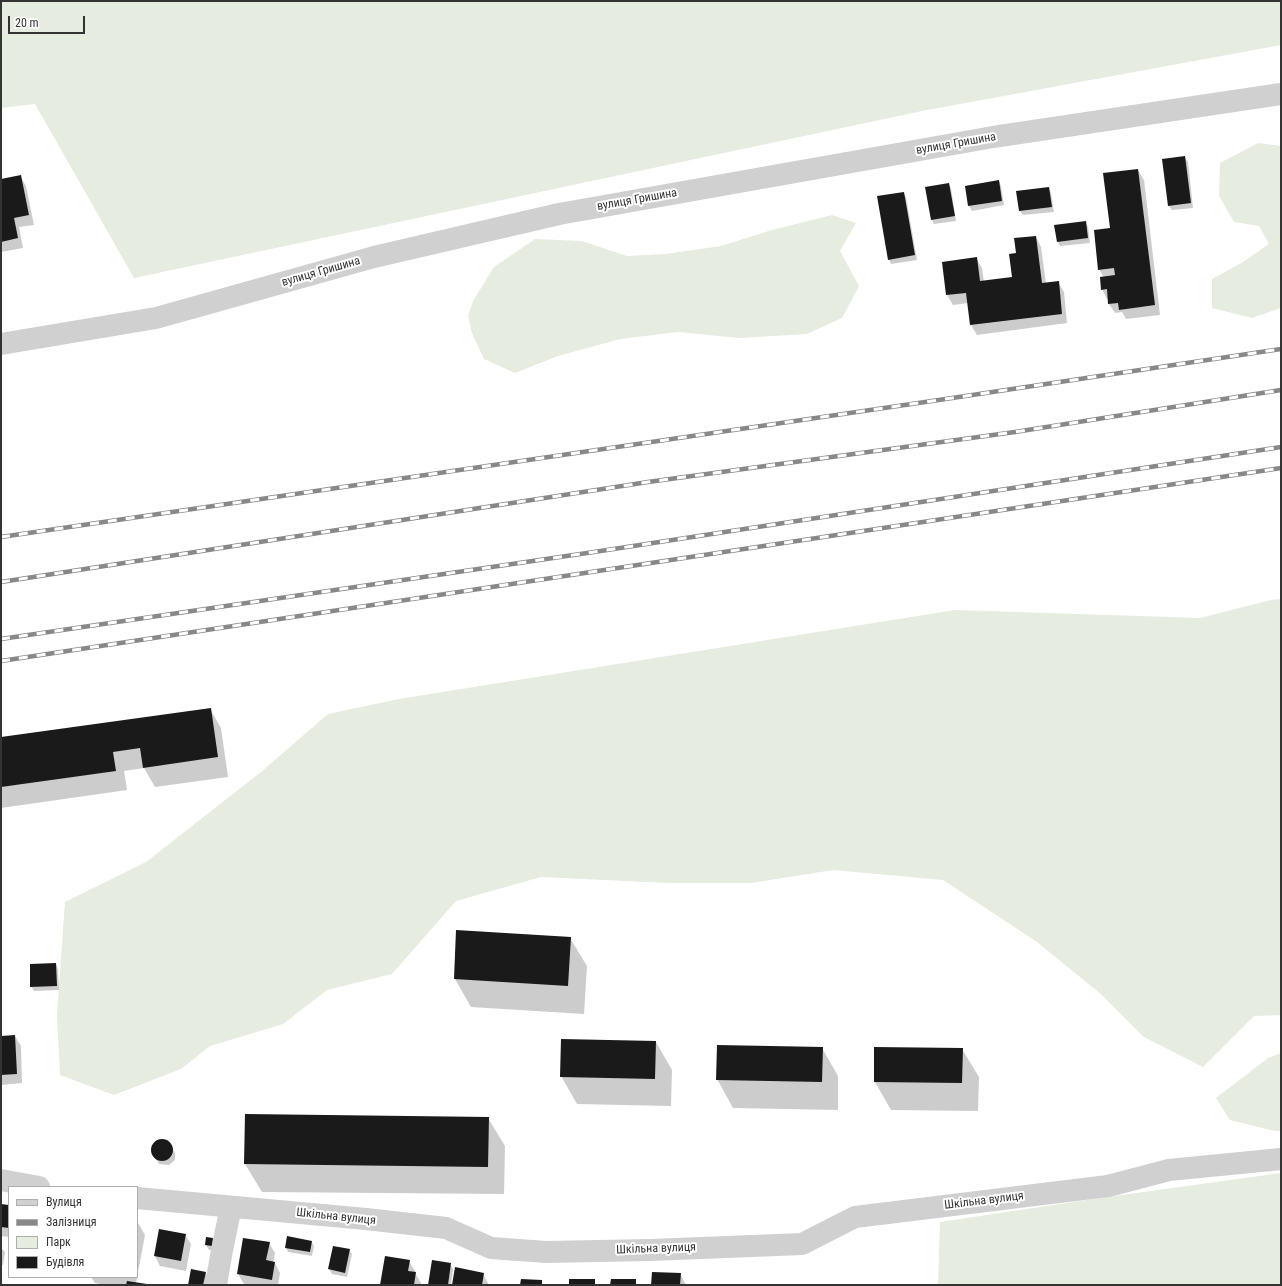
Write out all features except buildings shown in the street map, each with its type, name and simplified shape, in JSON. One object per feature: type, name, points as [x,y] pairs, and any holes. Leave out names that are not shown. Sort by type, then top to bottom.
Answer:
[{"type":"street","name":"вулиця Гришина","points":[[1,344],[156,318],[374,257],[559,214],[993,137],[1281,94]]},
{"type":"street","name":"Шкільна вулиця","points":[[138,1198],[446,1228],[491,1248],[546,1252],[802,1244],[854,1217],[1108,1186],[1169,1170],[1281,1159]]},
{"type":"street","points":[[1,1180],[33,1186]]},
{"type":"street","points":[[216,1285],[231,1207]]},
{"type":"green space","points":[[1,1],[1281,1],[1281,45],[922,111],[134,278],[35,104],[1,108]]},
{"type":"green space","points":[[1258,143],[1281,146],[1281,308],[1252,318],[1212,308],[1212,279],[1243,262],[1269,244],[1259,226],[1234,222],[1219,196],[1220,163]]},
{"type":"green space","points":[[832,215],[856,223],[840,251],[859,286],[842,318],[807,334],[739,338],[678,332],[620,339],[558,356],[515,373],[484,359],[472,333],[468,316],[473,301],[494,267],[535,239],[582,241],[627,256],[666,254],[721,246],[772,230]]},
{"type":"green space","points":[[1281,599],[1281,1015],[1254,1016],[1203,1067],[1144,1037],[1102,995],[1037,942],[943,880],[833,870],[751,883],[669,883],[541,877],[456,901],[392,974],[327,990],[283,1024],[210,1046],[181,1069],[114,1095],[60,1075],[57,1015],[65,902],[146,862],[261,772],[328,714],[399,699],[955,610],[1200,618],[1271,600]]},
{"type":"green space","points":[[1281,1053],[1281,1131],[1275,1131],[1230,1120],[1216,1098],[1268,1058]]},
{"type":"green space","points":[[1281,1173],[1281,1285],[938,1285],[940,1222]]},
{"type":"railway","points":[[1,537],[1281,349]]},
{"type":"railway","points":[[1,582],[648,482],[1015,432],[1281,390]]},
{"type":"railway","points":[[1,639],[594,552],[1281,447]]},
{"type":"railway","points":[[1,661],[1281,468]]}]
